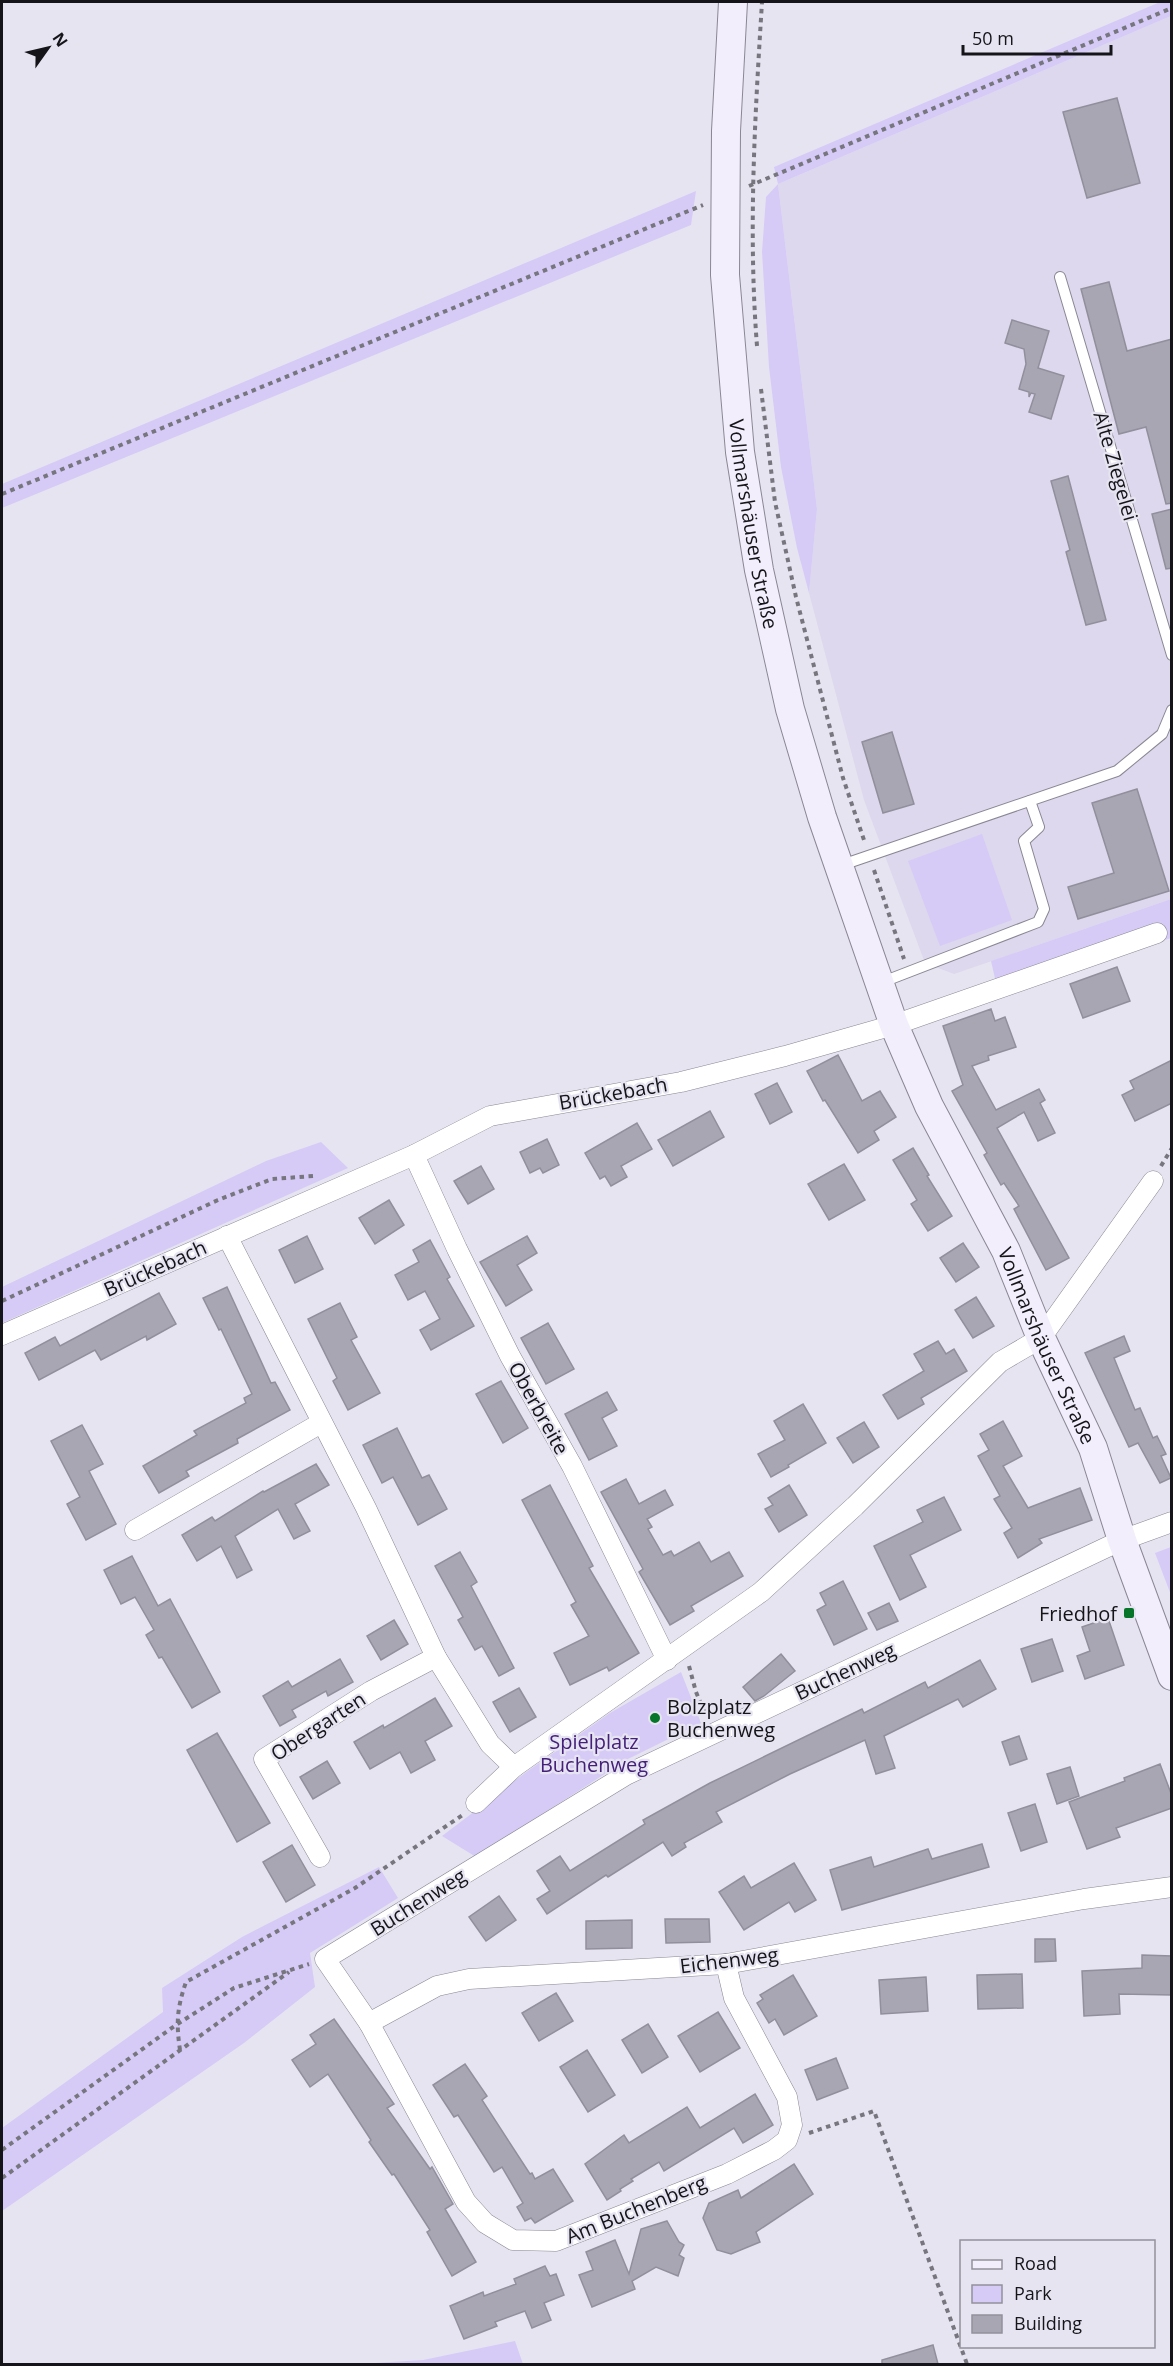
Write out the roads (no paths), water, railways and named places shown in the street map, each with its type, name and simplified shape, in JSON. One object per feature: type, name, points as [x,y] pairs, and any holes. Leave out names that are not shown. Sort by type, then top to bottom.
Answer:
[{"type":"main road","name":"Vollmarshäuser Straße","points":[[733,2],[726,131],[725,275],[738,429],[759,570],[790,709],[838,867],[890,980],[894,1026],[929,1106],[1006,1251],[1041,1338],[1093,1448],[1122,1540],[1172,1676]]},
{"type":"street","points":[[894,1026],[1157,933]]},
{"type":"street","name":"Brückebach","points":[[2,1335],[414,1155],[490,1116],[681,1082],[785,1056],[870,1030],[894,1026]]},
{"type":"street","name":"Oberbreite","points":[[414,1155],[457,1249],[505,1345],[572,1466],[667,1660]]},
{"type":"street","points":[[476,1803],[514,1767],[761,1592],[855,1506],[1000,1362],[1041,1338],[1153,1181]]},
{"type":"street","points":[[227,1236],[366,1508],[436,1657],[490,1744],[514,1767]]},
{"type":"street","points":[[135,1530],[321,1423]]},
{"type":"street","name":"Buchenweg","points":[[369,2023],[325,1959],[626,1775],[1122,1540],[1172,1522]]},
{"type":"street","name":"Obergarten","points":[[320,1857],[264,1759],[371,1691],[436,1657]]},
{"type":"street","name":"Eichenweg","points":[[369,2023],[437,1986],[469,1978],[726,1964],[1084,1899],[1172,1887]]},
{"type":"street","name":"Am Buchenberg","points":[[369,2023],[466,2202],[485,2223],[513,2240],[556,2241],[727,2174],[774,2150],[787,2140],[792,2125],[787,2097],[734,1998],[726,1964]]},
{"type":"lane","name":"Alte Ziegelei","points":[[1060,277],[1172,655]]},
{"type":"lane","points":[[838,867],[1117,771],[1162,734],[1172,710]]},
{"type":"lane","points":[[890,980],[1038,922],[1044,909],[1024,841],[1039,827],[1030,801]]},
{"type":"place","name":"Friedhof","points":[[1129,1613]]},
{"type":"place","name":"Bolzplatz Buchenweg","points":[[655,1718]]},
{"type":"park label","name":"Spielplatz Buchenweg","points":[[594,1752]]}]
